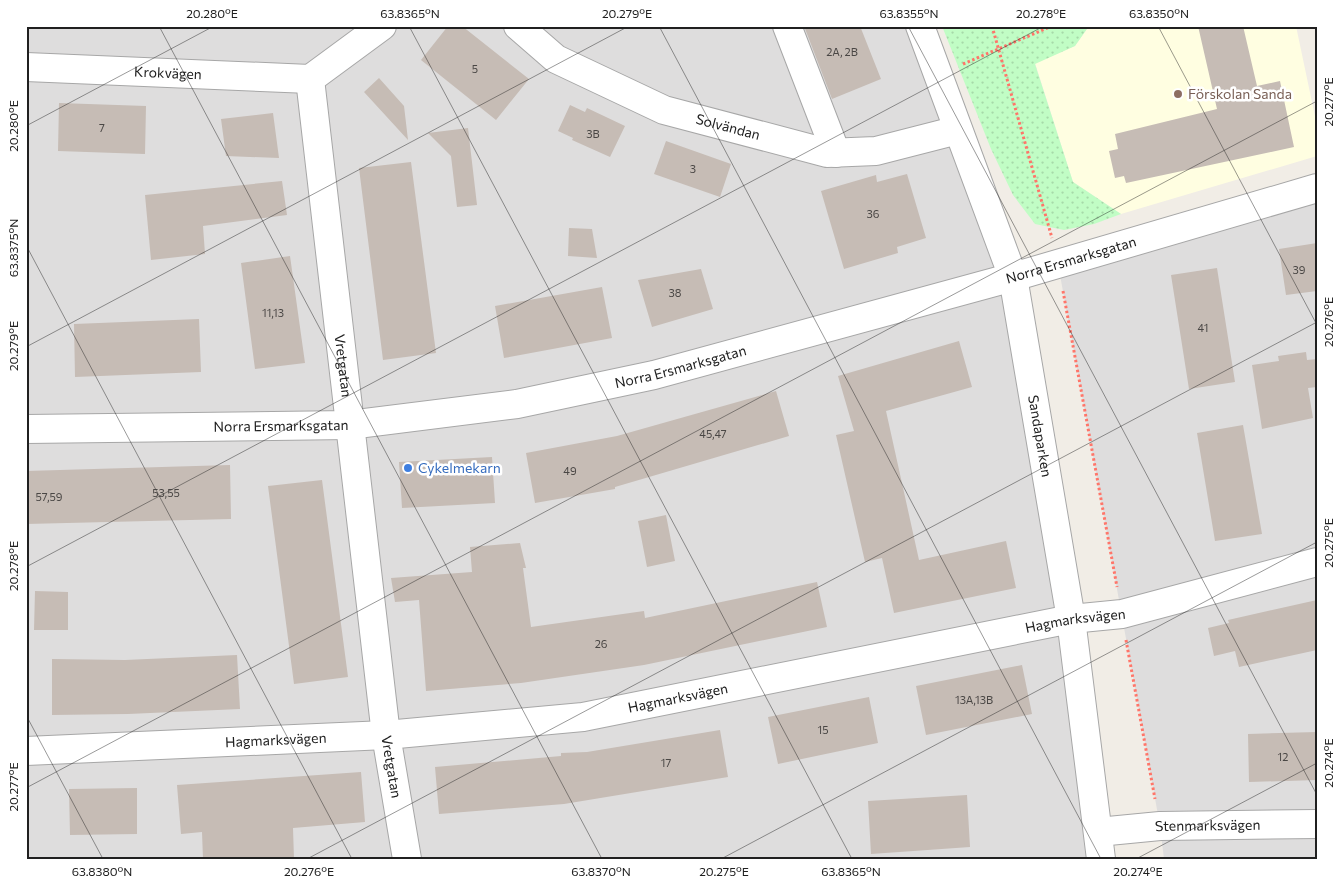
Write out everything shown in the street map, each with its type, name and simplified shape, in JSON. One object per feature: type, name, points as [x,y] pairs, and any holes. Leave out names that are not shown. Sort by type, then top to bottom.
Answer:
[{"type":"street","points":[[310,79],[382,26]]},
{"type":"street","name":"Solvändan","points":[[518,26],[556,59],[664,110],[827,153],[876,151],[958,130]]},
{"type":"street","points":[[788,26],[836,153]]},
{"type":"street","name":"Sandaparken","points":[[920,26],[1013,277],[1072,619],[1101,859]]},
{"type":"street","name":"Krokvägen","points":[[26,67],[310,79]]},
{"type":"street","name":"Vretgatan","points":[[310,79],[386,736],[407,859]]},
{"type":"street","name":"Norra Ersmarksgatan","points":[[26,429],[349,426],[517,404],[654,375],[1013,277],[1317,188]]},
{"type":"street","name":"Hagmarksvägen","points":[[26,751],[386,736],[583,717],[1072,619],[1122,614],[1317,562]]},
{"type":"street","name":"Stenmarksvägen","points":[[1098,832],[1160,826],[1317,824]]},
{"type":"path","points":[[992,26],[1000,48],[1058,264],[1160,826]]},
{"type":"path","points":[[938,76],[1052,26]]},
{"type":"shaded area","points":[[26,26],[905,26],[1013,277],[1101,859],[26,859]]},
{"type":"shaded area","name":"Förskolan Sanda","points":[[1089,26],[1296,26],[1317,126],[1317,156],[1121,214],[1073,182],[1035,63],[1075,46]]},
{"type":"shaded area","points":[[1317,188],[1317,859],[1164,859],[1160,826],[1058,264]]},
{"type":"green space","points":[[942,26],[1089,26],[1075,46],[1035,64],[1073,182],[1121,214],[1094,224],[1064,230],[1035,224],[1013,195],[991,149]]},
{"type":"building","points":[[448,26],[462,26],[529,79],[496,120],[421,60]]},
{"type":"building","points":[[804,26],[860,26],[881,79],[832,99]]},
{"type":"building","points":[[1198,26],[1243,26],[1257,86],[1280,81],[1294,147],[1126,183],[1124,176],[1115,178],[1109,151],[1118,149],[1115,134],[1217,109]]},
{"type":"building","points":[[379,78],[404,106],[408,140],[364,92]]},
{"type":"building","points":[[59,103],[146,106],[145,154],[58,151]]},
{"type":"building","points":[[570,105],[585,112],[587,108],[625,126],[610,157],[572,140],[573,138],[558,131]]},
{"type":"building","points":[[273,113],[279,158],[226,156],[221,119]]},
{"type":"building","points":[[468,128],[477,205],[457,207],[451,156],[428,133]]},
{"type":"building","points":[[666,141],[731,164],[720,197],[654,174]]},
{"type":"building","points":[[411,162],[436,353],[383,360],[359,168]]},
{"type":"building","points":[[907,174],[926,238],[897,247],[898,253],[844,269],[821,191],[876,175],[877,182]]},
{"type":"building","points":[[282,181],[287,215],[203,226],[205,254],[151,260],[145,195]]},
{"type":"building","points":[[569,228],[592,229],[597,258],[568,256]]},
{"type":"building","points":[[1317,243],[1317,291],[1286,295],[1279,249]]},
{"type":"building","points":[[290,256],[305,363],[255,369],[241,263]]},
{"type":"building","points":[[1217,268],[1235,382],[1189,389],[1171,275]]},
{"type":"building","points":[[701,269],[713,309],[652,327],[638,280]]},
{"type":"building","points":[[602,287],[612,338],[504,358],[495,306]]},
{"type":"building","points":[[199,319],[201,372],[75,377],[74,324]]},
{"type":"building","points":[[959,341],[972,387],[886,411],[919,560],[1006,541],[1016,588],[894,613],[882,558],[865,562],[836,435],[854,431],[838,376]]},
{"type":"building","points":[[1306,352],[1307,360],[1317,359],[1317,387],[1308,388],[1313,418],[1262,429],[1252,365],[1279,361],[1278,356]]},
{"type":"building","points":[[776,391],[789,436],[615,487],[615,489],[535,503],[526,453],[617,436]]},
{"type":"building","points":[[1243,425],[1262,534],[1215,541],[1197,433]]},
{"type":"building","points":[[492,457],[495,503],[402,508],[399,462]]},
{"type":"building","points":[[230,465],[231,519],[26,524],[26,471]]},
{"type":"building","points":[[322,480],[348,677],[294,684],[268,486]]},
{"type":"building","points":[[666,515],[675,561],[647,567],[638,521]]},
{"type":"building","points":[[520,543],[526,568],[523,568],[531,627],[644,611],[645,618],[817,582],[827,627],[644,665],[521,683],[426,691],[419,600],[395,602],[391,578],[472,572],[470,547]]},
{"type":"building","points":[[35,591],[68,592],[68,630],[34,630]]},
{"type":"building","points":[[1317,600],[1317,650],[1239,667],[1235,651],[1214,656],[1208,628],[1229,623],[1228,620]]},
{"type":"building","points":[[237,655],[240,709],[52,715],[52,659],[125,660]]},
{"type":"building","points":[[1022,665],[1032,714],[926,735],[916,686]]},
{"type":"building","points":[[869,697],[878,743],[778,764],[768,717]]},
{"type":"building","points":[[720,730],[728,777],[564,804],[439,814],[435,767],[561,756],[561,753],[587,752]]},
{"type":"building","points":[[1317,732],[1317,780],[1249,782],[1248,734]]},
{"type":"building","points":[[361,772],[365,822],[293,828],[294,859],[203,859],[202,832],[181,834],[177,785]]},
{"type":"building","points":[[137,788],[137,834],[70,835],[69,789]]},
{"type":"building","points":[[967,795],[970,847],[871,854],[868,801]]},
{"type":"place","name":"Förskolan Sanda","points":[[1178,94]]},
{"type":"place","name":"Cykelmekarn","points":[[408,468]]}]
